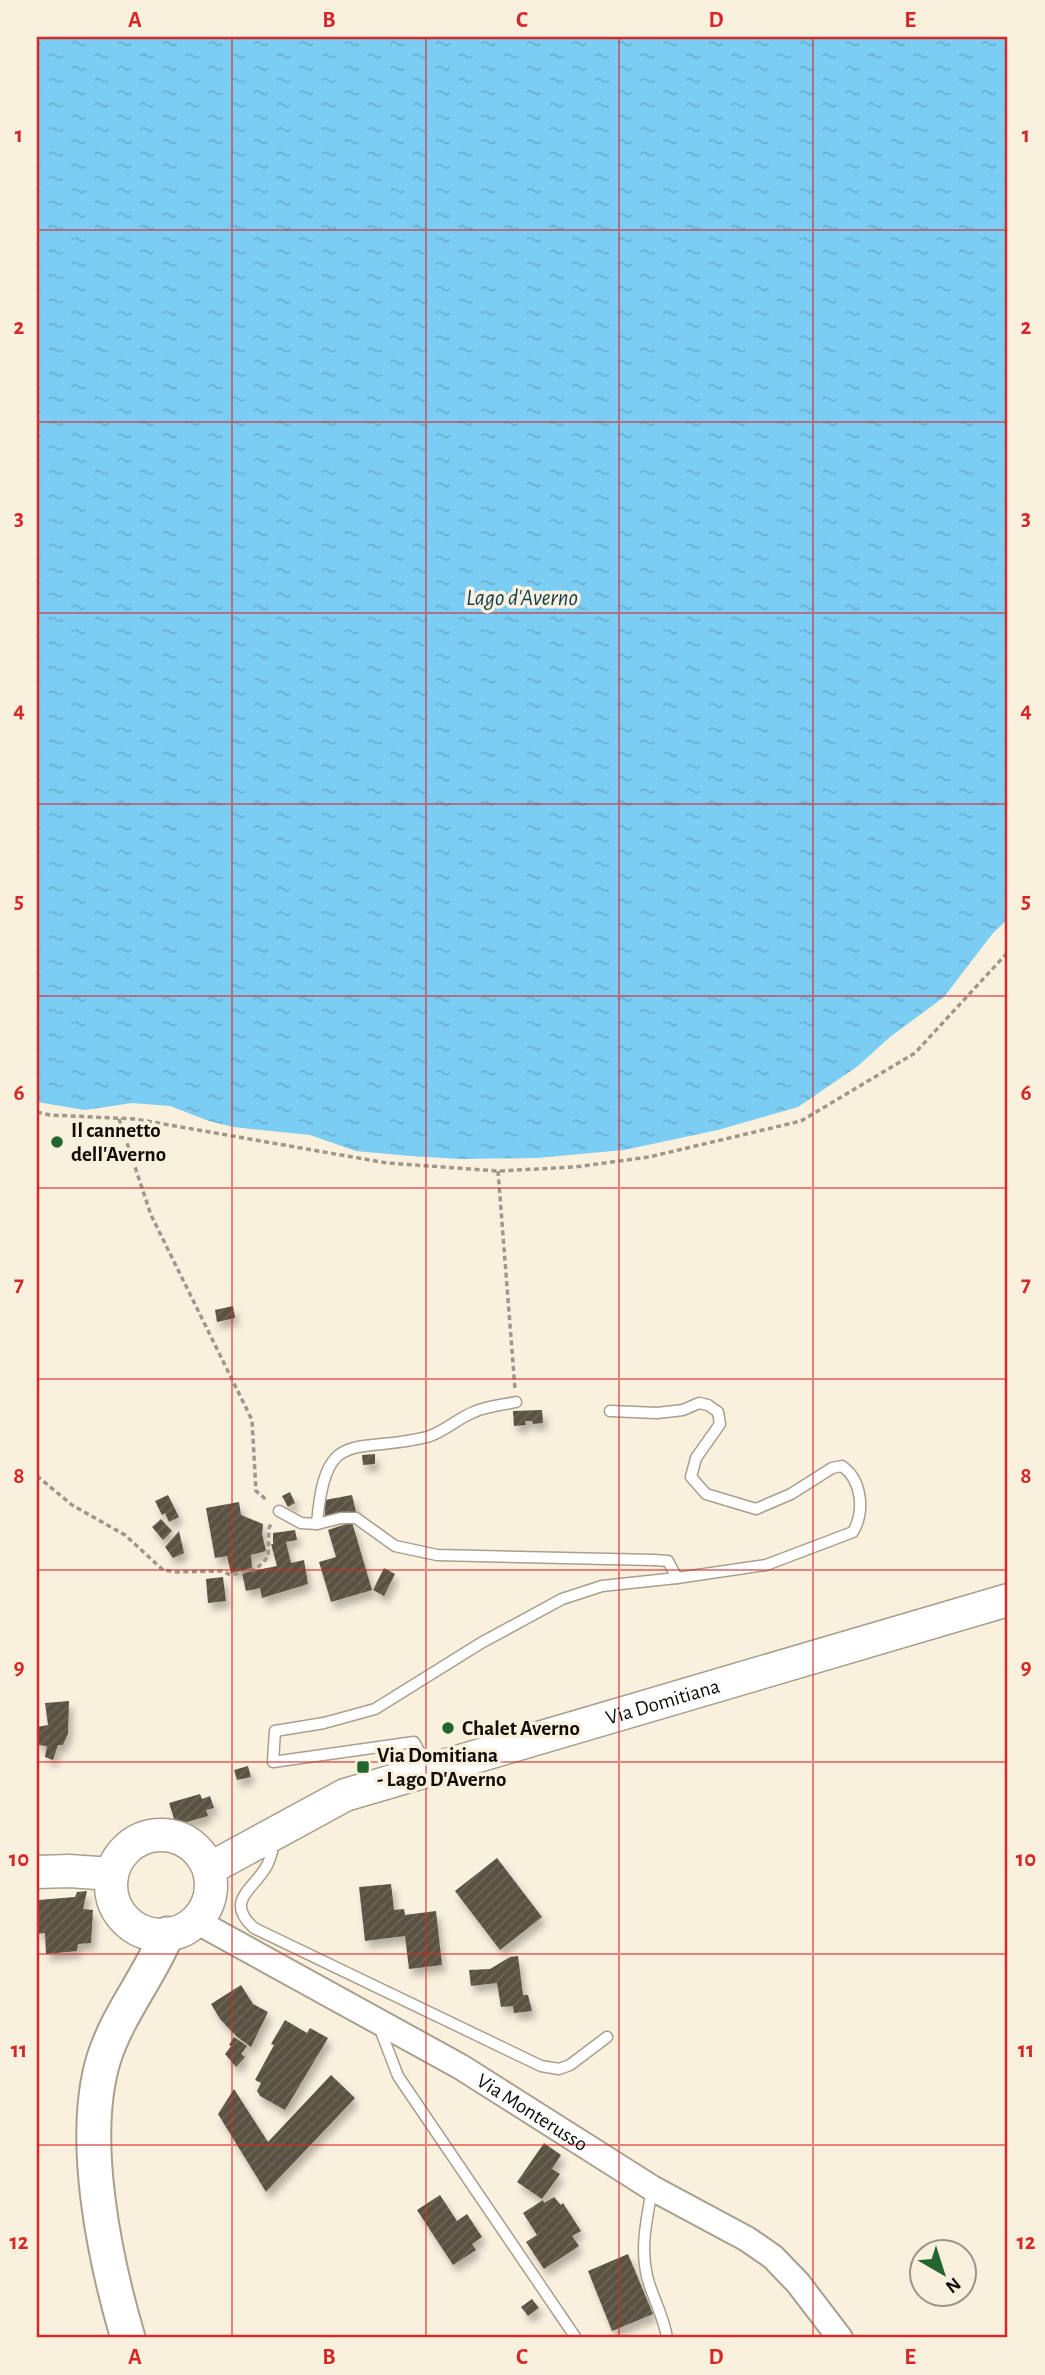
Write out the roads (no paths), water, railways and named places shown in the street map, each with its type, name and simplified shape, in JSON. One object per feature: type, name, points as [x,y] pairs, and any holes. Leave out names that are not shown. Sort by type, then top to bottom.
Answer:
[{"type":"highway","points":[[128,2338],[106,2256],[96,2172],[95,2109],[98,2080],[115,2031],[181,1928]]},
{"type":"main road","name":"Via Domitiana","points":[[209,1869],[345,1795],[1008,1601]]},
{"type":"main road","points":[[159,1834],[172,1835],[185,1840],[204,1857],[209,1869],[210,1897],[205,1910],[181,1928],[153,1934],[140,1930],[120,1913],[114,1901],[112,1874],[117,1861],[134,1842],[159,1834]]},
{"type":"main road","points":[[37,1872],[112,1874]]},
{"type":"street","name":"Via Monterusso","points":[[181,1928],[377,2020],[461,2067],[652,2188],[747,2239],[773,2257],[798,2283],[840,2338]]},
{"type":"lane","points":[[317,1524],[328,1468],[336,1455],[352,1447],[429,1436],[475,1411],[516,1402]]},
{"type":"lane","points":[[430,1770],[414,1742],[273,1762],[275,1731],[324,1723],[375,1709],[481,1643],[562,1599],[602,1586],[766,1565],[853,1531],[860,1520],[862,1507],[851,1473],[842,1466],[832,1468],[791,1494],[756,1509],[706,1494],[691,1477],[696,1458],[720,1424],[718,1412],[708,1405],[699,1403],[682,1410],[657,1413],[610,1411]]},
{"type":"lane","points":[[279,1511],[301,1523],[317,1524],[341,1518],[356,1518],[396,1546],[436,1555],[668,1562],[677,1578]]},
{"type":"lane","points":[[267,1838],[272,1852],[265,1868],[248,1887],[241,1906],[244,1919],[254,1928],[541,2066],[559,2069],[570,2065],[607,2037]]},
{"type":"lane","points":[[377,2020],[398,2076],[576,2338]]},
{"type":"lane","points":[[652,2188],[643,2241],[647,2276],[667,2338]]},
{"type":"water","name":"Lago d'Averno","points":[[37,37],[1008,37],[1008,919],[993,933],[944,997],[890,1037],[858,1066],[798,1107],[718,1130],[624,1150],[537,1158],[461,1159],[410,1156],[356,1151],[310,1135],[233,1127],[170,1106],[132,1103],[85,1110],[37,1102]]},
{"type":"place","name":"Il cannetto dell'Averno","points":[[57,1142]]},
{"type":"place","name":"Chalet Averno","points":[[448,1728]]},
{"type":"place","name":"Via Domitiana - Lago D'Averno","points":[[363,1767]]}]
